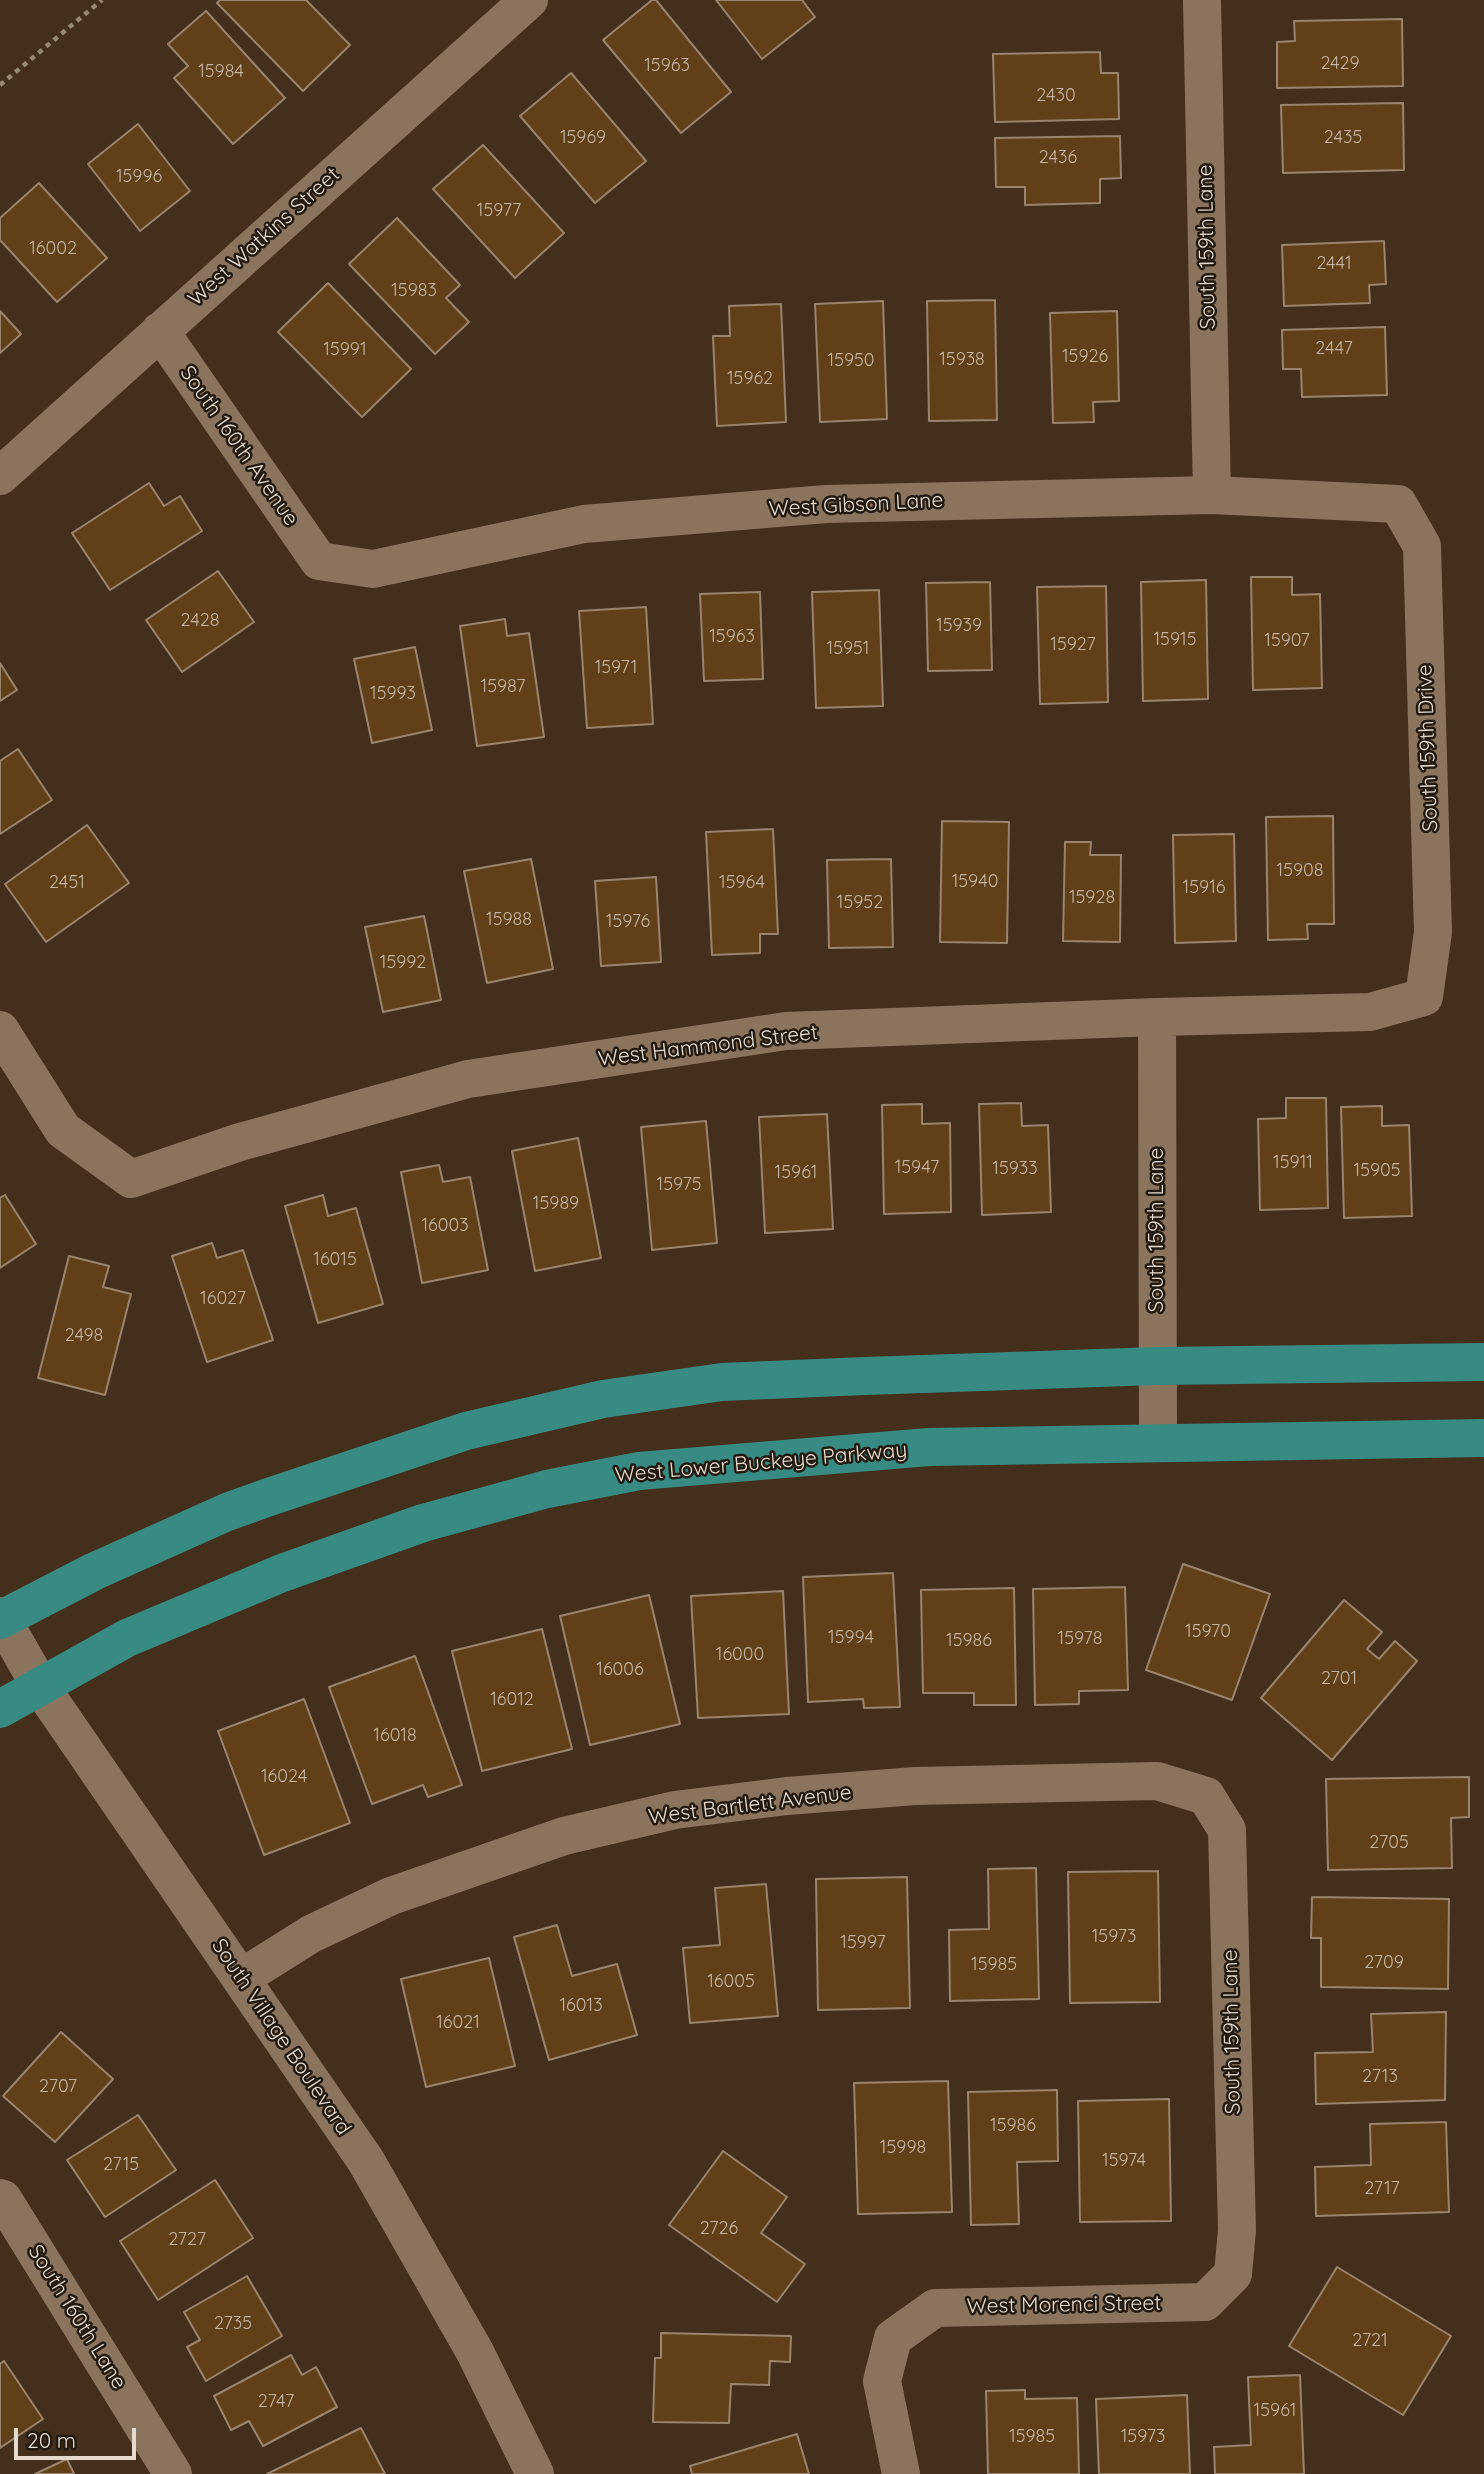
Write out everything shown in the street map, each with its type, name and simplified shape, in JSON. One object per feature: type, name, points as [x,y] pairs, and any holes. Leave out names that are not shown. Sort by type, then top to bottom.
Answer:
[{"type":"main road","points":[[1,1618],[227,1512],[466,1431],[603,1399],[722,1382],[1157,1366],[1484,1362]]},
{"type":"main road","name":"West Lower Buckeye Parkway","points":[[0,1709],[127,1638],[282,1573],[423,1523],[547,1489],[639,1471],[929,1447],[999,1444],[1484,1438]]},
{"type":"street","name":"West Watkins Street","points":[[0,476],[529,0]]},
{"type":"street","name":"South 159th Lane","points":[[1202,0],[1212,495]]},
{"type":"street","name":"South 160th Avenue","points":[[160,331],[319,561]]},
{"type":"street","name":"West Gibson Lane","points":[[319,561],[373,569],[584,524],[826,504],[1212,495],[1398,504]]},
{"type":"street","name":"South 159th Drive","points":[[1398,504],[1422,546],[1433,932],[1424,998]]},
{"type":"street","name":"West Hammond Street","points":[[0,1030],[63,1130],[131,1179],[240,1142],[468,1079],[786,1031],[1370,1012],[1424,998]]},
{"type":"street","name":"South 159th Lane","points":[[1157,1017],[1158,1443]]},
{"type":"street","name":"South Village Boulevard","points":[[1,1618],[40,1686],[366,2161],[475,2353],[535,2474]]},
{"type":"street","name":"West Bartlett Avenue","points":[[242,1978],[311,1934],[391,1896],[564,1836],[675,1811],[787,1796],[915,1786],[1157,1781],[1206,1796]]},
{"type":"street","name":"South 159th Lane","points":[[1206,1796],[1227,1830],[1237,2230],[1233,2274]]},
{"type":"street","name":"South 160th Lane","points":[[0,2198],[173,2474]]},
{"type":"street","name":"West Morenci Street","points":[[901,2474],[882,2381],[893,2338],[935,2308],[1205,2302],[1233,2274]]},
{"type":"path","points":[[0,85],[102,0]]},
{"type":"building","points":[[220,0],[306,0],[350,45],[303,91],[217,3]]},
{"type":"building","points":[[652,0],[656,0],[731,92],[681,133],[603,40]]},
{"type":"building","points":[[716,0],[802,0],[815,17],[762,59]]},
{"type":"building","points":[[206,11],[285,98],[233,144],[174,78],[188,66],[168,44]]},
{"type":"building","points":[[1402,19],[1403,86],[1277,88],[1277,42],[1295,41],[1294,21]]},
{"type":"building","points":[[1100,52],[1101,73],[1118,73],[1119,119],[995,122],[993,54]]},
{"type":"building","points":[[571,73],[646,161],[595,203],[520,116]]},
{"type":"building","points":[[1403,103],[1404,170],[1283,173],[1281,105]]},
{"type":"building","points":[[138,124],[190,191],[140,231],[88,164]]},
{"type":"building","points":[[1120,136],[1121,178],[1100,179],[1100,203],[1025,205],[1025,187],[996,187],[995,138]]},
{"type":"building","points":[[483,145],[564,233],[515,278],[433,189]]},
{"type":"building","points":[[39,183],[107,258],[57,302],[0,240],[0,218]]},
{"type":"building","points":[[397,218],[460,285],[446,298],[469,322],[435,354],[349,264]]},
{"type":"building","points":[[1384,241],[1386,284],[1369,285],[1370,303],[1284,306],[1282,245]]},
{"type":"building","points":[[328,283],[411,369],[362,417],[278,332]]},
{"type":"building","points":[[995,300],[997,420],[929,421],[927,301]]},
{"type":"building","points":[[883,301],[887,419],[820,422],[815,304]]},
{"type":"building","points":[[781,304],[786,422],[717,426],[713,336],[730,336],[729,306]]},
{"type":"building","points":[[0,311],[21,334],[0,353]]},
{"type":"building","points":[[1117,311],[1119,401],[1093,402],[1094,422],[1053,423],[1050,313]]},
{"type":"building","points":[[1385,327],[1387,395],[1302,397],[1301,369],[1283,369],[1282,330]]},
{"type":"building","points":[[149,483],[164,506],[180,496],[202,531],[110,590],[72,533]]},
{"type":"building","points":[[218,571],[254,622],[182,672],[146,620]]},
{"type":"building","points":[[1251,577],[1292,577],[1292,595],[1320,594],[1322,688],[1253,690]]},
{"type":"building","points":[[1206,580],[1208,699],[1143,701],[1141,582]]},
{"type":"building","points":[[990,582],[992,670],[928,671],[926,583]]},
{"type":"building","points":[[1106,586],[1108,702],[1040,704],[1037,587]]},
{"type":"building","points":[[879,590],[883,706],[816,708],[812,592]]},
{"type":"building","points":[[760,592],[763,679],[704,681],[700,594]]},
{"type":"building","points":[[646,607],[653,724],[587,728],[579,611]]},
{"type":"building","points":[[505,619],[507,636],[529,633],[544,737],[477,746],[460,626]]},
{"type":"building","points":[[415,647],[432,730],[372,743],[354,659]]},
{"type":"building","points":[[0,663],[17,690],[0,701]]},
{"type":"building","points":[[18,749],[52,800],[0,834],[0,761]]},
{"type":"building","points":[[1333,816],[1334,924],[1307,924],[1308,939],[1268,940],[1266,817]]},
{"type":"building","points":[[942,821],[1009,822],[1007,943],[940,942]]},
{"type":"building","points":[[87,825],[129,883],[46,942],[5,884]]},
{"type":"building","points":[[773,829],[778,934],[760,934],[760,953],[712,955],[706,832]]},
{"type":"building","points":[[1234,834],[1236,941],[1175,943],[1173,835]]},
{"type":"building","points":[[1065,842],[1091,842],[1090,855],[1121,855],[1120,942],[1063,941]]},
{"type":"building","points":[[531,859],[553,969],[487,983],[464,871]]},
{"type":"building","points":[[891,859],[893,947],[829,948],[827,860]]},
{"type":"building","points":[[656,877],[661,962],[601,966],[595,881]]},
{"type":"building","points":[[424,916],[441,1000],[383,1012],[365,927]]},
{"type":"building","points":[[1286,1098],[1326,1098],[1328,1208],[1260,1210],[1258,1119],[1286,1118]]},
{"type":"building","points":[[1021,1103],[1022,1126],[1048,1125],[1051,1212],[982,1215],[979,1104]]},
{"type":"building","points":[[922,1104],[922,1124],[950,1123],[951,1212],[884,1214],[882,1105]]},
{"type":"building","points":[[1382,1106],[1382,1126],[1409,1125],[1412,1216],[1344,1218],[1341,1107]]},
{"type":"building","points":[[827,1114],[833,1229],[765,1233],[759,1117]]},
{"type":"building","points":[[706,1121],[717,1243],[652,1250],[641,1127]]},
{"type":"building","points":[[578,1138],[601,1258],[535,1271],[512,1151]]},
{"type":"building","points":[[439,1165],[443,1182],[470,1177],[488,1270],[422,1283],[401,1172]]},
{"type":"building","points":[[5,1195],[36,1244],[0,1268],[0,1198]]},
{"type":"building","points":[[323,1195],[328,1216],[356,1208],[383,1304],[318,1323],[285,1206]]},
{"type":"building","points":[[212,1243],[217,1258],[243,1250],[273,1340],[207,1362],[172,1256]]},
{"type":"building","points":[[69,1256],[109,1266],[103,1287],[131,1294],[105,1395],[38,1378]]},
{"type":"building","points":[[1183,1564],[1270,1594],[1232,1700],[1146,1670]]},
{"type":"building","points":[[893,1573],[900,1707],[864,1708],[863,1699],[808,1702],[803,1577]]},
{"type":"building","points":[[1125,1587],[1128,1690],[1079,1691],[1079,1704],[1035,1705],[1033,1589]]},
{"type":"building","points":[[1014,1588],[1016,1705],[974,1705],[974,1693],[923,1693],[921,1590]]},
{"type":"building","points":[[783,1591],[789,1714],[698,1718],[691,1596]]},
{"type":"building","points":[[649,1595],[680,1724],[590,1745],[560,1616]]},
{"type":"building","points":[[1344,1600],[1382,1632],[1367,1649],[1379,1659],[1395,1641],[1417,1661],[1332,1760],[1261,1698]]},
{"type":"building","points":[[542,1629],[572,1749],[482,1771],[452,1651]]},
{"type":"building","points":[[415,1656],[462,1785],[428,1797],[423,1785],[372,1804],[329,1687]]},
{"type":"building","points":[[304,1699],[350,1823],[264,1855],[218,1731]]},
{"type":"building","points":[[1469,1777],[1469,1817],[1451,1818],[1452,1868],[1328,1870],[1326,1779]]},
{"type":"building","points":[[1036,1868],[1039,1999],[950,2001],[949,1930],[989,1929],[988,1869]]},
{"type":"building","points":[[1158,1871],[1160,2002],[1070,2003],[1068,1872]]},
{"type":"building","points":[[907,1877],[910,2008],[818,2010],[816,1879]]},
{"type":"building","points":[[766,1884],[778,2016],[690,2023],[683,1948],[720,1945],[715,1888]]},
{"type":"building","points":[[1312,1897],[1449,1899],[1448,1989],[1321,1987],[1321,1938],[1311,1938]]},
{"type":"building","points":[[557,1925],[572,1976],[617,1964],[637,2035],[549,2060],[514,1937]]},
{"type":"building","points":[[489,1958],[515,2066],[426,2087],[401,1979]]},
{"type":"building","points":[[1446,2012],[1445,2100],[1316,2104],[1315,2053],[1373,2052],[1371,2014]]},
{"type":"building","points":[[61,2032],[113,2079],[55,2142],[3,2096]]},
{"type":"building","points":[[948,2081],[952,2212],[858,2214],[854,2083]]},
{"type":"building","points":[[1057,2090],[1058,2161],[1017,2162],[1019,2224],[971,2225],[968,2092]]},
{"type":"building","points":[[1169,2099],[1171,2221],[1080,2222],[1078,2101]]},
{"type":"building","points":[[138,2115],[176,2170],[105,2217],[67,2160]]},
{"type":"building","points":[[1446,2122],[1449,2212],[1316,2216],[1315,2167],[1371,2165],[1370,2124]]},
{"type":"building","points":[[723,2151],[787,2197],[761,2233],[805,2264],[777,2302],[669,2225]]},
{"type":"building","points":[[215,2180],[253,2238],[158,2300],[120,2241]]},
{"type":"building","points":[[1337,2267],[1451,2336],[1403,2415],[1289,2346]]},
{"type":"building","points":[[247,2276],[282,2336],[206,2381],[187,2347],[200,2340],[184,2312]]},
{"type":"building","points":[[661,2333],[791,2336],[790,2362],[770,2361],[769,2385],[731,2384],[729,2423],[653,2422],[655,2358],[661,2358]]},
{"type":"building","points":[[291,2355],[302,2375],[316,2367],[337,2407],[263,2446],[249,2421],[231,2430],[214,2396]]},
{"type":"building","points":[[4,2361],[43,2419],[0,2448],[0,2364]]},
{"type":"building","points":[[1300,2375],[1304,2474],[1215,2474],[1214,2447],[1251,2445],[1248,2377]]},
{"type":"building","points":[[1025,2390],[1025,2399],[1077,2398],[1079,2474],[988,2474],[986,2391]]},
{"type":"building","points":[[1187,2395],[1190,2474],[1099,2474],[1096,2399]]},
{"type":"building","points":[[361,2428],[385,2474],[267,2474]]},
{"type":"building","points":[[797,2434],[809,2474],[692,2474],[690,2466]]},
{"type":"building","points":[[67,2459],[74,2474],[35,2474]]}]
